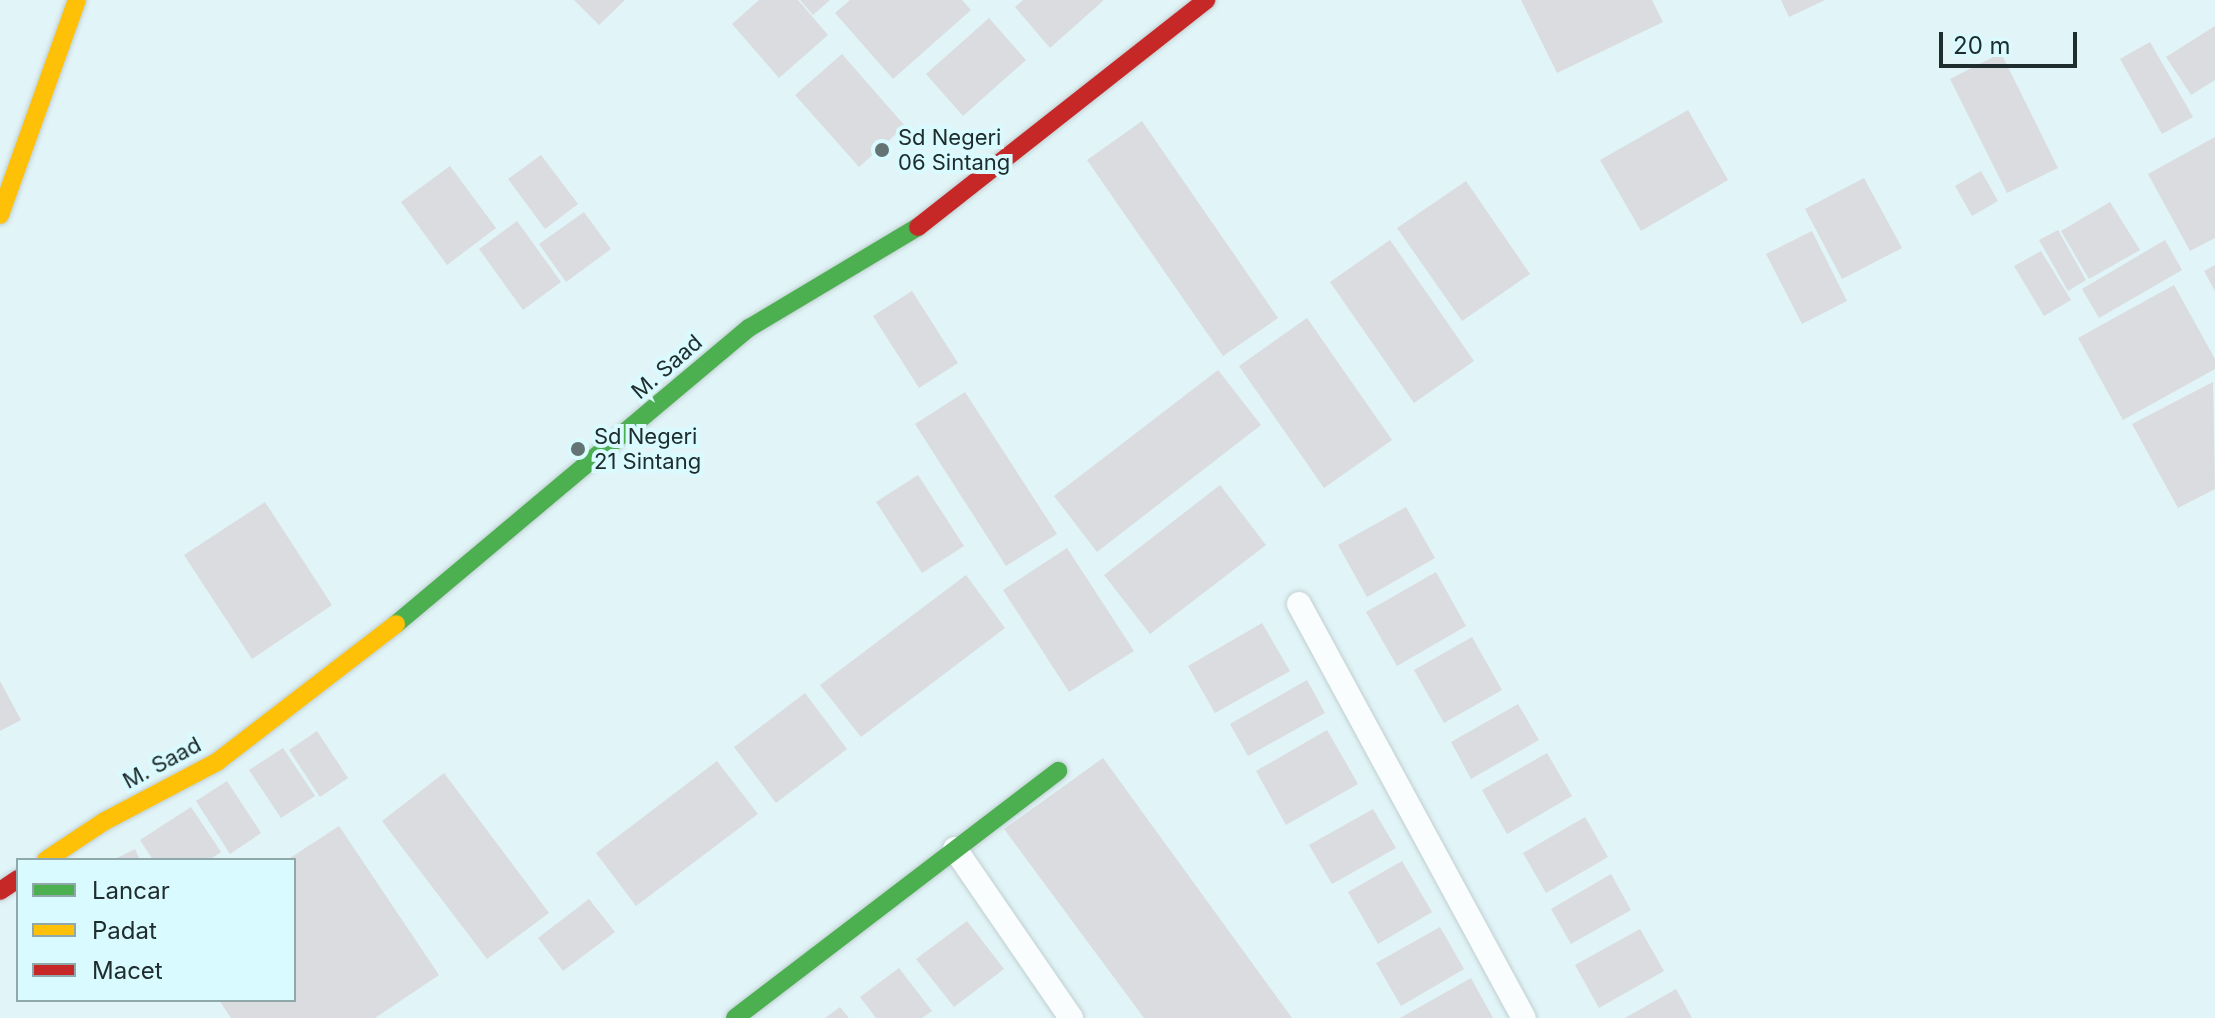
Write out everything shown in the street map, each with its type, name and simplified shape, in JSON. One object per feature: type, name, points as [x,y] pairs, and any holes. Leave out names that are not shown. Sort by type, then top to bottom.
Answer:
[{"type":"street","points":[[0,215],[77,0]]},
{"type":"street","name":"M. Saad","points":[[49,858],[105,821],[217,762],[306,697],[523,522],[749,328],[902,240],[1206,0]]},
{"type":"street","points":[[735,1018],[1058,771]]},
{"type":"lane","points":[[1299,604],[1524,1018]]},
{"type":"lane","points":[[955,849],[1071,1018]]},
{"type":"building","points":[[574,0],[625,0],[599,25]]},
{"type":"building","points":[[759,0],[798,0],[828,35],[779,78],[732,24]]},
{"type":"building","points":[[800,0],[830,0],[813,15]]},
{"type":"building","points":[[850,0],[962,0],[971,10],[893,79],[835,13]]},
{"type":"building","points":[[1023,0],[1104,0],[1050,48],[1015,7]]},
{"type":"building","points":[[1521,0],[1652,0],[1663,22],[1557,73]]},
{"type":"building","points":[[1781,0],[1825,0],[1789,17]]},
{"type":"building","points":[[989,18],[1026,60],[963,116],[926,74]]},
{"type":"building","points":[[2215,26],[2215,80],[2191,95],[2166,57]]},
{"type":"building","points":[[2150,42],[2193,117],[2162,134],[2120,59]]},
{"type":"building","points":[[2001,53],[2058,168],[2007,193],[1950,79]]},
{"type":"building","points":[[842,54],[905,126],[859,167],[795,95]]},
{"type":"building","points":[[1688,110],[1728,180],[1641,231],[1600,160]]},
{"type":"building","points":[[1142,121],[1278,318],[1223,356],[1087,160]]},
{"type":"building","points":[[2215,137],[2215,238],[2190,251],[2148,174]]},
{"type":"building","points":[[541,155],[578,204],[545,229],[508,179]]},
{"type":"building","points":[[450,166],[496,228],[447,265],[401,202]]},
{"type":"building","points":[[1981,171],[1998,201],[1972,216],[1955,186]]},
{"type":"building","points":[[1864,178],[1902,248],[1842,279],[1805,209]]},
{"type":"building","points":[[1466,181],[1530,274],[1462,321],[1397,228]]},
{"type":"building","points":[[2110,202],[2140,250],[2089,279],[2061,231]]},
{"type":"building","points":[[584,212],[611,249],[566,282],[539,244]]},
{"type":"building","points":[[517,221],[561,282],[523,310],[479,249]]},
{"type":"building","points":[[2058,230],[2086,280],[2068,291],[2039,240]]},
{"type":"building","points":[[1812,231],[1847,301],[1802,324],[1766,254]]},
{"type":"building","points":[[1390,240],[1474,361],[1414,403],[1330,282]]},
{"type":"building","points":[[2165,240],[2182,270],[2099,318],[2082,289]]},
{"type":"building","points":[[2041,251],[2071,300],[2044,316],[2014,266]]},
{"type":"building","points":[[2215,265],[2215,291],[2204,271]]},
{"type":"building","points":[[2174,285],[2215,359],[2215,369],[2123,420],[2078,338]]},
{"type":"building","points":[[912,291],[958,363],[919,388],[873,316]]},
{"type":"building","points":[[1307,318],[1392,440],[1324,488],[1239,366]]},
{"type":"building","points":[[1218,370],[1261,425],[1097,552],[1054,496]]},
{"type":"building","points":[[2213,382],[2215,489],[2178,508],[2132,424]]},
{"type":"building","points":[[965,392],[1057,534],[1006,566],[915,424]]},
{"type":"building","points":[[918,475],[964,546],[922,573],[876,502]]},
{"type":"building","points":[[1220,485],[1266,545],[1150,634],[1104,575]]},
{"type":"building","points":[[265,502],[332,605],[252,659],[184,555]]},
{"type":"building","points":[[1406,507],[1435,558],[1367,597],[1338,545]]},
{"type":"building","points":[[1067,548],[1134,651],[1069,692],[1003,590]]},
{"type":"building","points":[[1436,572],[1466,626],[1397,666],[1366,612]]},
{"type":"building","points":[[966,575],[1005,628],[861,737],[820,685]]},
{"type":"building","points":[[1262,623],[1290,671],[1215,713],[1188,666]]},
{"type":"building","points":[[1472,637],[1502,690],[1444,723],[1414,670]]},
{"type":"building","points":[[1307,680],[1325,713],[1248,756],[1230,724]]},
{"type":"building","points":[[0,681],[21,720],[0,731]]},
{"type":"building","points":[[805,693],[847,749],[776,803],[734,747]]},
{"type":"building","points":[[1518,704],[1539,740],[1471,779],[1451,742]]},
{"type":"building","points":[[1327,730],[1358,784],[1286,825],[1256,771]]},
{"type":"building","points":[[317,731],[348,778],[320,797],[289,750]]},
{"type":"building","points":[[283,748],[315,796],[281,818],[249,770]]},
{"type":"building","points":[[1547,753],[1572,796],[1507,834],[1482,790]]},
{"type":"building","points":[[1103,758],[1292,1018],[1144,1018],[1004,829]]},
{"type":"building","points":[[717,761],[758,814],[636,906],[596,853]]},
{"type":"building","points":[[444,773],[549,913],[487,959],[382,821]]},
{"type":"building","points":[[227,781],[261,833],[230,854],[196,801]]},
{"type":"building","points":[[191,807],[221,852],[212,858],[152,858],[140,840]]},
{"type":"building","points":[[1373,809],[1396,848],[1332,884],[1309,845]]},
{"type":"building","points":[[1585,817],[1608,857],[1546,893],[1523,853]]},
{"type":"building","points":[[339,826],[439,975],[375,1018],[231,1018],[220,1002],[296,1002],[296,858],[290,858]]},
{"type":"building","points":[[135,849],[139,858],[117,858]]},
{"type":"building","points":[[1402,861],[1432,912],[1378,944],[1348,892]]},
{"type":"building","points":[[1611,874],[1631,910],[1571,944],[1551,909]]},
{"type":"building","points":[[589,899],[615,932],[563,971],[538,938]]},
{"type":"building","points":[[967,921],[1004,969],[954,1007],[916,959]]},
{"type":"building","points":[[1440,927],[1464,969],[1401,1006],[1376,963]]},
{"type":"building","points":[[1640,929],[1664,971],[1599,1008],[1575,965]]},
{"type":"building","points":[[899,968],[932,1011],[922,1018],[876,1018],[860,997]]},
{"type":"building","points":[[1471,978],[1493,1018],[1400,1018]]},
{"type":"building","points":[[1676,989],[1692,1018],[1625,1018]]},
{"type":"building","points":[[840,1007],[849,1018],[825,1018]]},
{"type":"traffic: fast","points":[[396,624],[749,328],[918,227]]},
{"type":"traffic: fast","points":[[735,1018],[1058,771]]},
{"type":"traffic: slow","points":[[0,215],[77,0]]},
{"type":"traffic: slow","points":[[49,858],[105,821],[217,762],[396,624]]},
{"type":"traffic: jam","points":[[918,227],[1206,0]]},
{"type":"traffic: jam","points":[[0,891],[16,880]]},
{"type":"place","name":"Sd Negeri 06 Sintang","points":[[882,150]]},
{"type":"place","name":"Sd Negeri 21 Sintang","points":[[578,449]]}]
